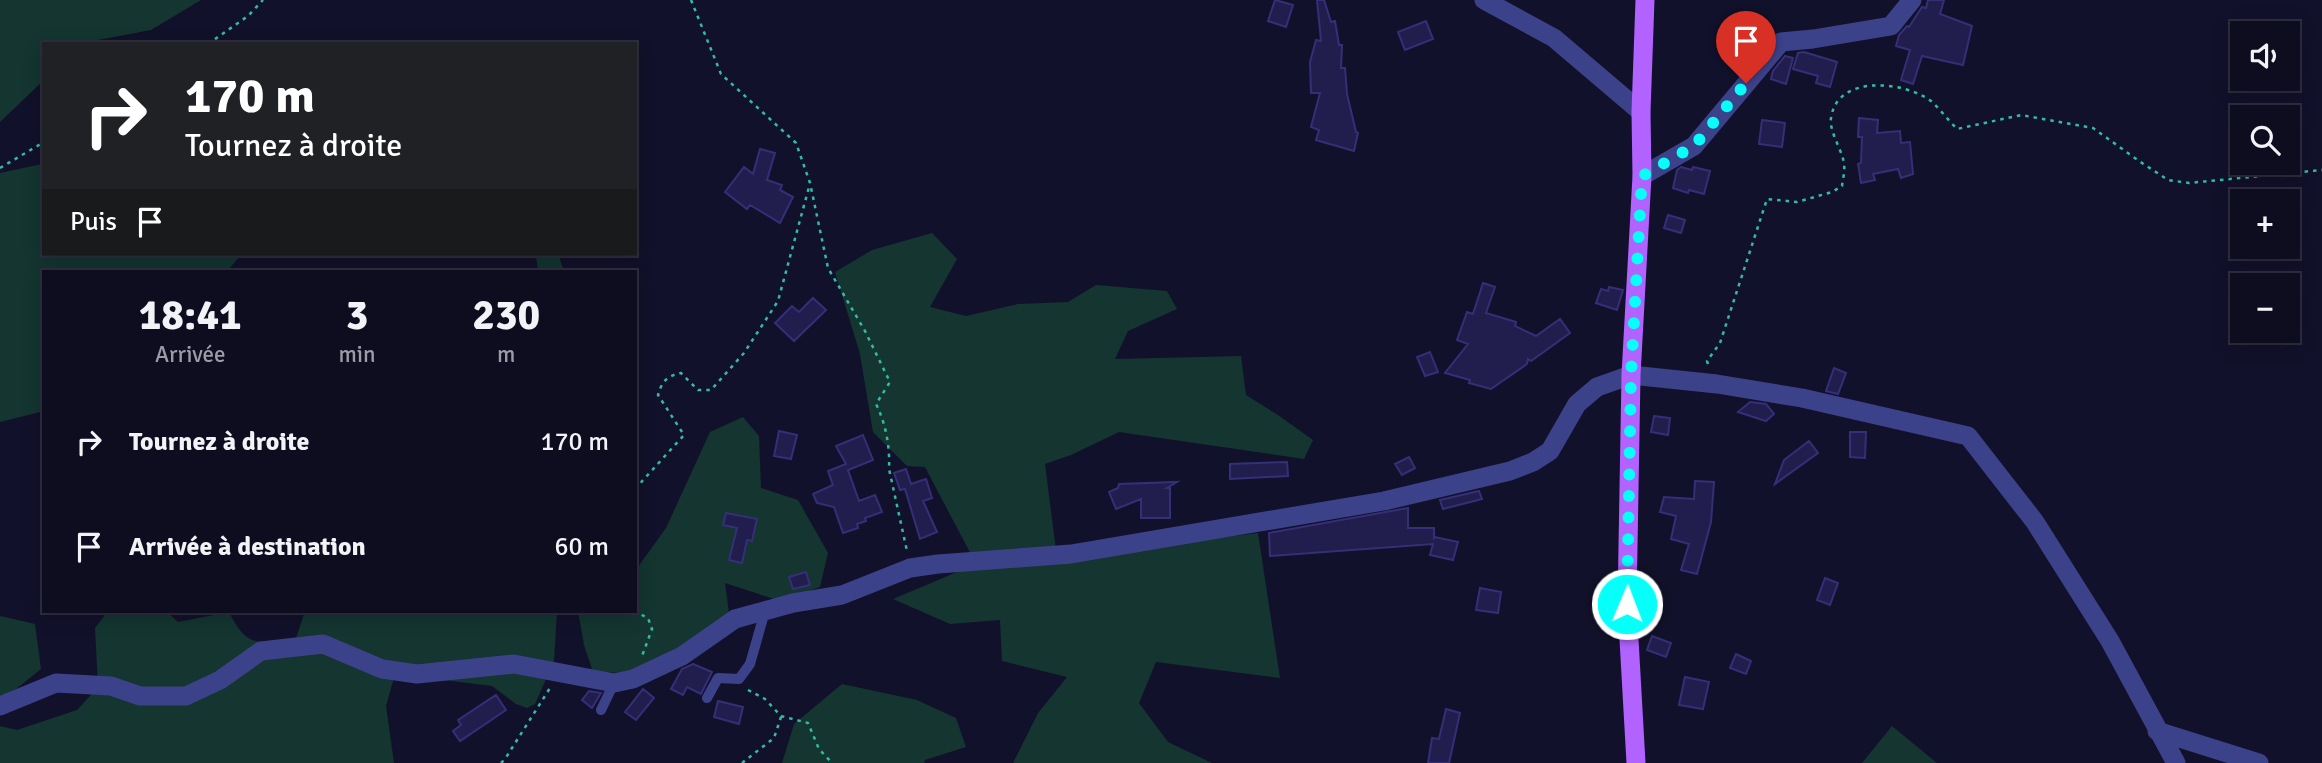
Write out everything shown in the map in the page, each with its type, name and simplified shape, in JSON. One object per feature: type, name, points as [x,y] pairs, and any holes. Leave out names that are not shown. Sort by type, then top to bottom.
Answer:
[{"type":"main road","points":[[1636,763],[1627,604],[1631,375],[1642,176],[1641,112],[1646,0]]},
{"type":"street","points":[[1484,0],[1554,38],[1641,112]]},
{"type":"street","points":[[1642,176],[1694,146],[1781,42],[1891,26],[1912,0]]},
{"type":"street","points":[[0,706],[56,683],[111,686],[140,696],[186,696],[220,680],[261,651],[323,644],[382,669],[417,674],[514,664],[624,681],[682,656],[736,619],[765,610],[842,595],[910,568],[1071,554],[1384,502],[1510,471],[1533,463],[1550,451],[1577,404],[1597,387],[1631,375],[1717,384],[1802,398],[1968,436],[2035,522],[2110,641],[2176,763]]},
{"type":"street","points":[[2157,731],[2259,763]]},
{"type":"lane","points":[[707,698],[718,678],[739,679],[750,664],[765,610]]},
{"type":"lane","points":[[601,710],[624,681]]},
{"type":"path","points":[[211,42],[248,16],[263,0]]},
{"type":"path","points":[[691,0],[721,74],[796,143],[810,183],[828,268],[865,331],[890,382],[876,404],[884,420],[888,469],[910,568]]},
{"type":"path","points":[[1717,384],[1707,361],[1720,343],[1768,199],[1797,202],[1832,192],[1842,186],[1844,163],[1830,121],[1836,102],[1871,83],[1907,90],[1930,101],[1957,129],[2021,115],[2093,128],[2168,180],[2189,183],[2322,170]]},
{"type":"path","points":[[0,168],[42,143]]},
{"type":"path","points":[[637,487],[684,435],[658,395],[661,384],[670,375],[681,373],[698,390],[711,390],[744,353],[778,301],[810,183]]},
{"type":"path","points":[[624,681],[652,629],[648,618],[637,612]]},
{"type":"path","points":[[501,763],[559,673]]},
{"type":"path","points":[[747,690],[765,699],[782,716],[808,723],[819,749],[832,763]]},
{"type":"path","points":[[742,763],[774,738],[782,716]]},
{"type":"green space","points":[[0,0],[201,0],[151,30],[92,42],[42,42],[42,82],[0,122]]},
{"type":"green space","points":[[42,164],[42,256],[240,256],[228,270],[42,270],[42,412],[0,422],[0,173]]},
{"type":"green space","points":[[932,233],[957,259],[930,307],[966,316],[1018,304],[1068,302],[1096,285],[1167,291],[1177,309],[1128,331],[1115,359],[1241,356],[1246,395],[1313,440],[1304,459],[1119,432],[1045,464],[1057,558],[1258,533],[1280,678],[1156,662],[1139,703],[1168,742],[1212,763],[1013,763],[1038,713],[1067,677],[1002,661],[1000,620],[950,624],[893,599],[976,564],[925,467],[907,466],[873,432],[860,354],[835,272],[872,250]]},
{"type":"green space","points":[[536,256],[559,256],[564,270],[538,270]]},
{"type":"green space","points":[[743,417],[759,436],[761,488],[798,500],[828,553],[820,587],[780,601],[725,583],[729,613],[706,641],[627,673],[593,672],[584,645],[578,613],[637,613],[637,568],[666,528],[710,432]]},
{"type":"green space","points":[[106,613],[168,613],[178,622],[230,613],[242,633],[249,638],[273,642],[296,638],[304,613],[557,613],[554,661],[535,704],[527,708],[516,704],[492,686],[395,674],[386,706],[394,763],[0,763],[0,726],[17,730],[77,710],[98,687],[95,628]]},
{"type":"green space","points":[[0,616],[35,624],[41,669],[0,702]]},
{"type":"green space","points":[[842,684],[917,700],[956,718],[966,747],[925,760],[924,763],[782,763],[794,724]]},
{"type":"green space","points":[[1892,726],[1937,763],[1862,763]]},
{"type":"building","points":[[1275,0],[1293,5],[1286,27],[1268,21]]},
{"type":"building","points":[[1317,0],[1324,0],[1331,22],[1335,21],[1339,45],[1342,45],[1341,68],[1345,68],[1347,94],[1358,133],[1354,151],[1316,140],[1319,130],[1311,127],[1320,93],[1311,93],[1310,62],[1316,40],[1321,41]]},
{"type":"building","points":[[1928,0],[1944,0],[1940,14],[1972,26],[1963,65],[1922,56],[1913,84],[1901,80],[1910,50],[1896,46],[1899,35],[1909,27],[1922,7],[1926,8]]},
{"type":"building","points":[[1426,21],[1433,39],[1405,50],[1398,32]]},
{"type":"building","points":[[1804,52],[1837,62],[1830,87],[1816,83],[1818,76],[1793,69],[1798,53]]},
{"type":"building","points":[[1785,56],[1793,58],[1786,84],[1771,79],[1773,71]]},
{"type":"building","points":[[1859,118],[1878,120],[1877,133],[1900,131],[1901,143],[1910,142],[1913,174],[1901,178],[1898,169],[1873,174],[1875,180],[1861,183],[1858,164],[1861,163],[1862,137],[1858,137]]},
{"type":"building","points":[[1762,120],[1785,123],[1782,147],[1759,144]]},
{"type":"building","points":[[760,149],[775,153],[767,180],[782,185],[780,190],[793,197],[780,223],[750,205],[747,209],[725,192],[744,167],[753,174]]},
{"type":"building","points":[[1681,167],[1710,171],[1704,194],[1673,188],[1677,170]]},
{"type":"building","points":[[1668,215],[1685,220],[1681,233],[1664,228]]},
{"type":"building","points":[[1483,283],[1495,287],[1486,313],[1516,322],[1515,326],[1536,336],[1560,319],[1570,333],[1531,361],[1528,359],[1527,364],[1491,389],[1445,373],[1468,344],[1457,340],[1467,312],[1473,314]]},
{"type":"building","points":[[1609,287],[1623,290],[1617,310],[1596,303],[1601,289],[1608,291]]},
{"type":"building","points":[[813,298],[826,310],[794,341],[775,323],[792,306],[799,312]]},
{"type":"building","points":[[1430,352],[1438,372],[1425,376],[1417,357]]},
{"type":"building","points":[[1834,368],[1846,373],[1838,394],[1826,391]]},
{"type":"building","points":[[1750,402],[1766,404],[1774,414],[1766,421],[1738,412]]},
{"type":"building","points":[[1654,416],[1670,418],[1668,435],[1651,432]]},
{"type":"building","points":[[779,431],[797,435],[791,459],[774,456]]},
{"type":"building","points":[[1850,432],[1866,432],[1865,458],[1850,457]]},
{"type":"building","points":[[863,435],[873,460],[848,470],[859,501],[875,495],[882,512],[865,518],[866,521],[857,524],[858,528],[843,533],[834,507],[817,503],[813,494],[833,485],[828,471],[846,464],[836,446]]},
{"type":"building","points":[[1809,441],[1818,453],[1775,484],[1784,460]]},
{"type":"building","points":[[1409,457],[1415,468],[1402,475],[1395,464]]},
{"type":"building","points":[[1287,462],[1288,476],[1230,479],[1230,464]]},
{"type":"building","points":[[906,469],[911,484],[926,479],[932,498],[923,501],[937,532],[920,539],[905,489],[900,490],[894,473]]},
{"type":"building","points":[[1695,481],[1714,482],[1711,522],[1697,574],[1681,570],[1689,544],[1671,539],[1676,516],[1660,512],[1664,497],[1694,499]]},
{"type":"building","points":[[1177,482],[1167,488],[1170,488],[1170,518],[1141,518],[1141,499],[1116,509],[1109,492],[1118,488],[1119,484]]},
{"type":"building","points":[[1479,491],[1482,499],[1443,509],[1440,500]]},
{"type":"building","points":[[1408,508],[1408,528],[1434,528],[1434,538],[1458,542],[1453,560],[1430,555],[1433,544],[1270,556],[1269,533]]},
{"type":"building","points":[[726,513],[757,519],[752,541],[747,540],[742,563],[729,560],[737,528],[723,525]]},
{"type":"building","points":[[806,572],[810,585],[793,589],[789,577]]},
{"type":"building","points":[[1825,578],[1838,583],[1830,605],[1817,600]]},
{"type":"building","points":[[1480,588],[1501,592],[1498,613],[1476,610]]},
{"type":"building","points":[[1652,636],[1671,643],[1666,657],[1647,650]]},
{"type":"building","points":[[1736,654],[1751,661],[1746,674],[1730,668]]},
{"type":"building","points":[[693,664],[712,672],[701,694],[687,687],[683,695],[671,689],[682,669]]},
{"type":"building","points":[[1685,677],[1709,682],[1703,709],[1679,705]]},
{"type":"building","points":[[643,689],[654,698],[636,720],[625,712]]},
{"type":"building","points":[[589,691],[601,693],[592,708],[582,700]]},
{"type":"building","points":[[496,695],[506,710],[460,741],[453,731],[461,725],[458,720]]},
{"type":"building","points":[[718,701],[743,707],[739,724],[714,717]]},
{"type":"building","points":[[1446,709],[1460,713],[1449,763],[1428,763],[1432,738],[1439,739]]},
{"type":"route","points":[[1627,604],[1631,375],[1642,176],[1694,146],[1746,83]]}]
